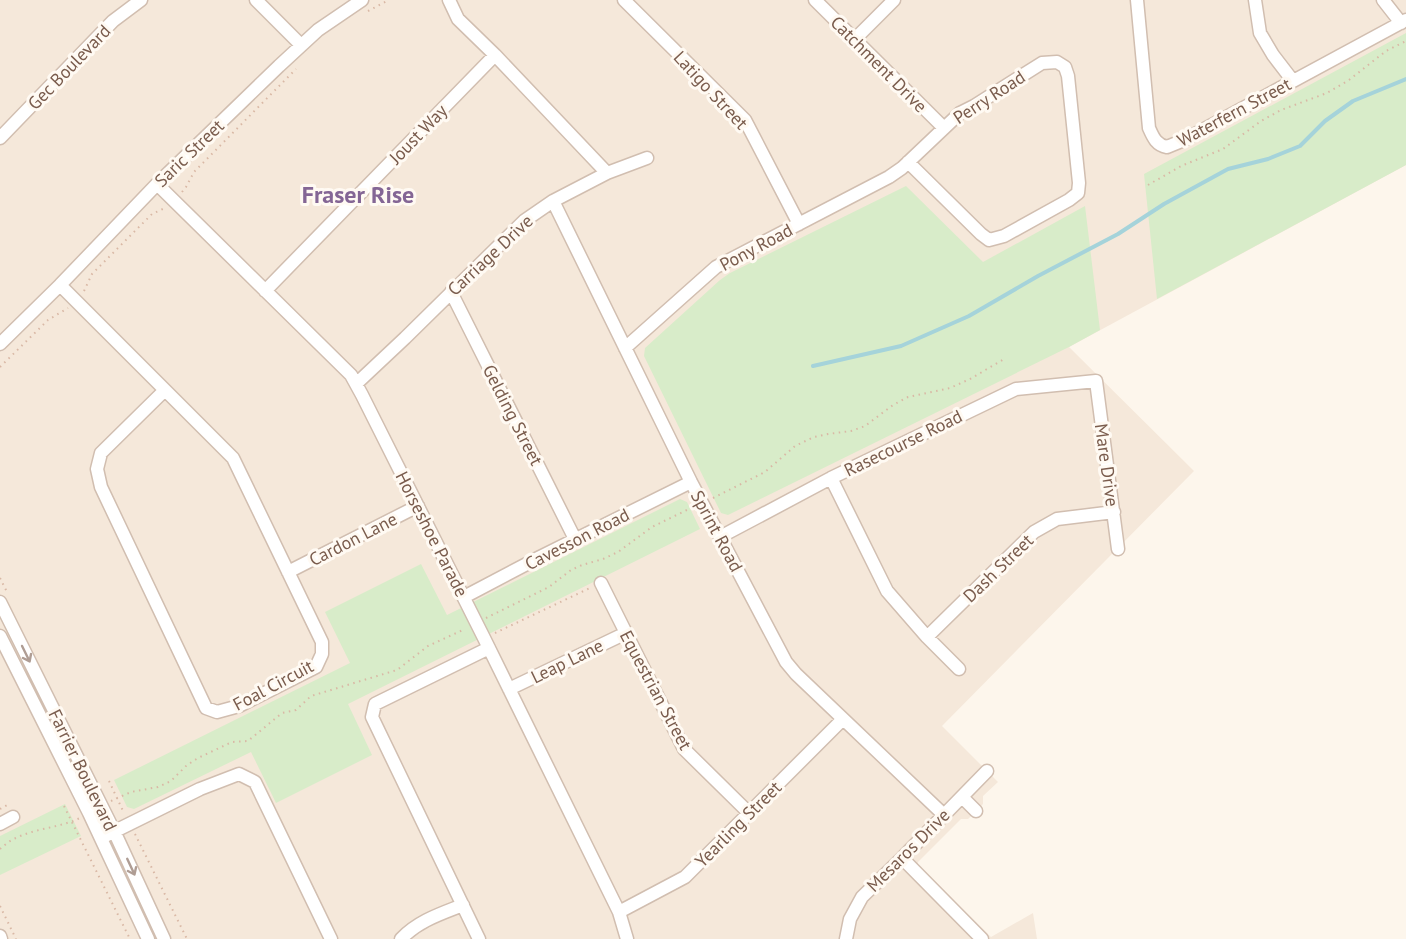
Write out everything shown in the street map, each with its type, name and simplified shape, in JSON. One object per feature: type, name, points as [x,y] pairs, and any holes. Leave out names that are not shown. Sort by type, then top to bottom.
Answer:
[{"type":"street","name":"Gec Boulevard","points":[[0,138],[113,21],[141,0]]},
{"type":"street","points":[[256,0],[301,45]]},
{"type":"street","name":"Saric Street","points":[[0,344],[157,184],[301,45],[318,30],[362,0]]},
{"type":"street","points":[[449,0],[458,19],[607,172]]},
{"type":"street","name":"Latigo Street","points":[[624,0],[745,120],[799,224]]},
{"type":"street","name":"Catchment Drive","points":[[815,0],[944,128]]},
{"type":"street","points":[[855,39],[894,0]]},
{"type":"street","name":"Waterfern Street","points":[[1137,0],[1148,117],[1153,138],[1167,147],[1175,145],[1403,21]]},
{"type":"street","points":[[1255,0],[1260,33],[1293,81]]},
{"type":"street","points":[[1383,0],[1403,21]]},
{"type":"street","name":"Joust Way","points":[[265,291],[495,55]]},
{"type":"street","name":"Perry Road","points":[[1057,62],[1065,67],[1068,76],[1079,183],[1078,193],[1004,236],[989,240],[905,165],[944,128],[960,113],[1042,63],[1057,62]]},
{"type":"street","name":"Carriage Drive","points":[[356,384],[524,221],[552,201],[607,172],[647,158]]},
{"type":"street","name":"Pony Road","points":[[625,348],[716,267],[889,177],[905,165]]},
{"type":"street","name":"Horseshoe Parade","points":[[157,184],[351,375],[487,643],[619,912],[627,939]]},
{"type":"street","name":"Sprint Road","points":[[552,201],[691,482],[786,662],[944,816]]},
{"type":"street","name":"Foal Circuit","points":[[60,285],[76,301],[165,390],[233,458],[322,642],[322,654],[316,667],[239,706],[217,712],[206,708],[101,487],[97,469],[101,453],[165,390]]},
{"type":"street","name":"Gelding Street","points":[[452,292],[575,539]]},
{"type":"street","name":"Rasecourse Road","points":[[720,537],[831,478],[1016,389],[1096,381]]},
{"type":"street","name":"Mare Drive","points":[[1096,381],[1118,549]]},
{"type":"street","points":[[831,478],[887,591],[958,669]]},
{"type":"street","name":"Cavesson Road","points":[[464,597],[691,482]]},
{"type":"street","name":"Cardon Lane","points":[[288,572],[418,506]]},
{"type":"street","name":"Dash Street","points":[[927,637],[1034,532],[1057,519],[1114,512]]},
{"type":"street","name":"Equestrian Street","points":[[601,583],[684,749],[749,813]]},
{"type":"street","name":"Farrier Boulevard","points":[[0,602],[114,831],[164,939]]},
{"type":"street","name":"Leap Lane","points":[[509,689],[626,633]]},
{"type":"street","name":"Farrier Boulevard","points":[[0,636],[89,813],[148,939]]},
{"type":"street","points":[[479,939],[372,717],[375,704],[487,643]]},
{"type":"street","name":"Yearling Street","points":[[619,912],[685,877],[843,718]]},
{"type":"street","name":"Mesaros Drive","points":[[846,939],[850,919],[862,897],[987,771]]},
{"type":"street","points":[[101,838],[200,789],[239,774],[255,782],[331,939]]},
{"type":"street","points":[[962,797],[976,811]]},
{"type":"street","points":[[0,824],[14,817]]},
{"type":"street","points":[[902,858],[982,939]]},
{"type":"street","points":[[401,939],[407,932],[428,919],[463,905]]},
{"type":"path","points":[[364,14],[389,0]]},
{"type":"path","points":[[1148,185],[1181,166],[1223,149],[1281,110],[1327,93],[1349,80],[1386,51],[1406,41]]},
{"type":"path","points":[[0,367],[48,320],[67,310],[76,301],[92,274],[152,214],[174,201],[186,187],[194,172],[296,68]]},
{"type":"path","points":[[101,806],[131,792],[158,788],[171,782],[187,765],[198,758],[232,742],[248,741],[282,713],[296,710],[311,696],[397,670],[428,646],[549,587],[571,570],[618,552],[652,527],[765,472],[795,446],[814,437],[851,431],[865,426],[901,401],[950,388],[1006,358]]},
{"type":"path","points":[[487,643],[601,583]]},
{"type":"path","points":[[109,781],[187,939]]},
{"type":"path","points":[[64,806],[130,939]]},
{"type":"path","points":[[0,849],[15,838],[72,822],[89,813]]},
{"type":"path","points":[[0,906],[16,939]]},
{"type":"shaded area","points":[[0,0],[1406,0],[1406,165],[1069,347],[1194,471],[942,726],[998,782],[983,796],[983,804],[968,819],[961,819],[918,862],[918,865],[991,937],[1033,913],[1037,939],[0,939]]},
{"type":"green space","points":[[1406,33],[1406,165],[1157,299],[1144,174]]},
{"type":"green space","points":[[906,186],[983,262],[1085,206],[1100,330],[728,515],[721,513],[644,356],[645,348],[730,273]]},
{"type":"green space","points":[[680,499],[687,502],[700,529],[348,704],[372,755],[276,803],[251,752],[134,809],[127,807],[114,780],[350,663],[325,612],[421,564],[447,615]]},
{"type":"green space","points":[[65,804],[81,836],[0,875],[0,836]]},
{"type":"waterway","points":[[813,366],[901,346],[969,316],[1118,234],[1164,204],[1228,169],[1268,159],[1300,146],[1325,121],[1353,101],[1406,79]]},
{"type":"district","name":"Fraser Rise","points":[[358,194]]}]
